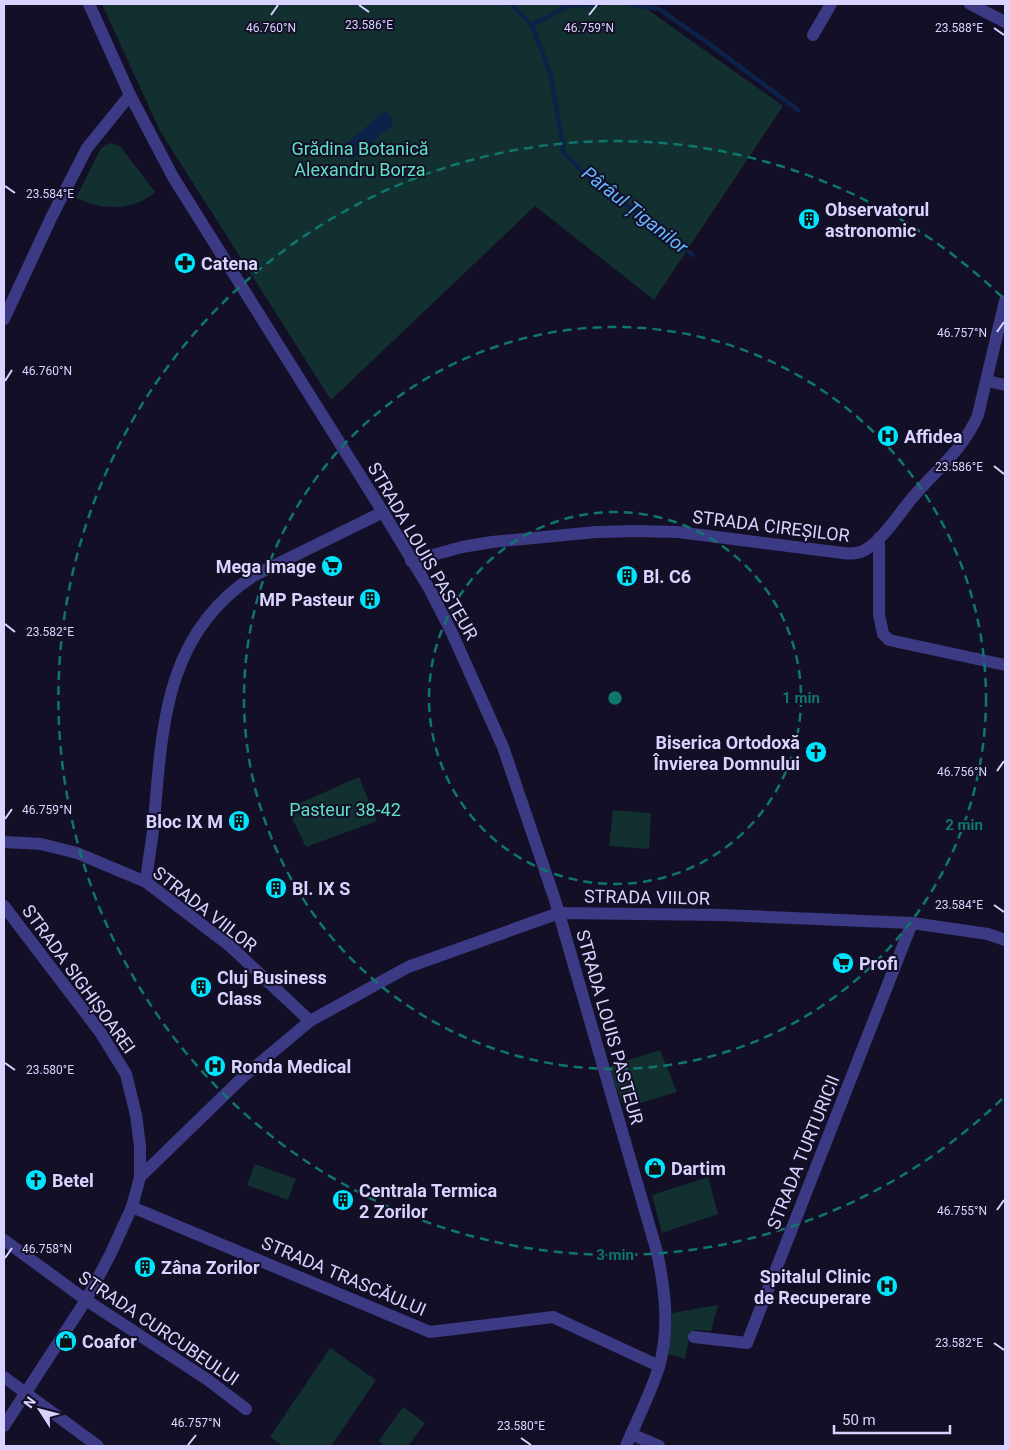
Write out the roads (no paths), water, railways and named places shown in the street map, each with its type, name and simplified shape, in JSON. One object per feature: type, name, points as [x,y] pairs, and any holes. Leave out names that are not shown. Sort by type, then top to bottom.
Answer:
[{"type":"street","name":"STRADA LOUIS PASTEUR","points":[[89,4],[156,148],[430,590],[452,633],[503,747],[559,913],[659,1261],[666,1305],[666,1328],[659,1366],[628,1440]]},
{"type":"street","points":[[813,35],[831,4]]},
{"type":"street","points":[[970,4],[1005,22]]},
{"type":"street","points":[[4,319],[86,148],[130,94]]},
{"type":"street","name":"STRADA CIREȘILOR","points":[[411,561],[462,547],[492,542],[596,532],[678,532],[843,554],[857,554],[879,538],[914,495],[961,446],[971,431],[978,415],[987,381],[1005,301]]},
{"type":"street","points":[[987,381],[1005,385]]},
{"type":"street","points":[[146,882],[154,824],[159,755],[164,720],[184,657],[202,624],[224,597],[255,575],[383,512]]},
{"type":"street","points":[[879,538],[879,614],[883,634],[889,640],[1005,665]]},
{"type":"street","name":"STRADA VIILOR","points":[[4,842],[41,844],[77,853],[146,882],[230,946],[310,1021]]},
{"type":"street","name":"STRADA SIGHIȘOAREI","points":[[4,906],[100,1032],[126,1074],[136,1115],[140,1146],[140,1177],[132,1207],[110,1255],[86,1300],[4,1426]]},
{"type":"street","name":"STRADA VIILOR","points":[[140,1177],[243,1076],[310,1021],[408,967],[559,913],[722,915],[912,924],[988,934],[1005,940]]},
{"type":"street","name":"STRADA TURTURICII","points":[[694,1337],[747,1343],[912,924]]},
{"type":"street","name":"STRADA TRASCĂULUI","points":[[132,1207],[430,1332],[554,1317],[659,1366]]},
{"type":"street","name":"STRADA CURCUBEULUI","points":[[4,1240],[86,1300],[208,1380],[246,1409]]},
{"type":"street","points":[[4,1377],[98,1446]]},
{"type":"street","points":[[628,1440],[659,1446]]},
{"type":"water","points":[[386,112],[391,118],[392,125],[353,159],[348,158],[342,153],[343,147],[382,113]]},
{"type":"waterway","name":"Pârâul Țiganilor","points":[[511,4],[532,25],[551,76],[564,153],[590,179],[615,199],[635,210],[646,221],[693,255]]},
{"type":"waterway","points":[[532,25],[568,6],[602,4]]},
{"type":"waterway","points":[[629,4],[659,9],[798,110]]},
{"type":"place","name":"Observatorul astronomic","points":[[809,219]]},
{"type":"place","name":"Catena","points":[[185,263]]},
{"type":"place","name":"Affidea","points":[[888,436]]},
{"type":"place","name":"Mega Image","points":[[332,566]]},
{"type":"place","name":"Bl. C6","points":[[627,576]]},
{"type":"place","name":"MP Pasteur","points":[[370,599]]},
{"type":"place","name":"Biserica Ortodoxă Învierea Domnului","points":[[816,752]]},
{"type":"place","name":"Bloc IX M","points":[[239,821]]},
{"type":"place","name":"Bl. IX S","points":[[276,888]]},
{"type":"place","name":"Profi","points":[[843,963]]},
{"type":"place","name":"Cluj Business Class","points":[[201,987]]},
{"type":"place","name":"Ronda Medical","points":[[215,1066]]},
{"type":"place","name":"Dartim","points":[[655,1168]]},
{"type":"place","name":"Betel","points":[[36,1180]]},
{"type":"place","name":"Centrala Termica 2 Zorilor","points":[[343,1200]]},
{"type":"place","name":"Zâna Zorilor","points":[[145,1267]]},
{"type":"place","name":"Spitalul Clinic de Recuperare","points":[[887,1286]]},
{"type":"place","name":"Coafor","points":[[66,1341]]},
{"type":"park label","name":"Grădina Botanică Alexandru Borza","points":[[360,158]]},
{"type":"park label","name":"Pasteur 38-42","points":[[345,809]]}]
